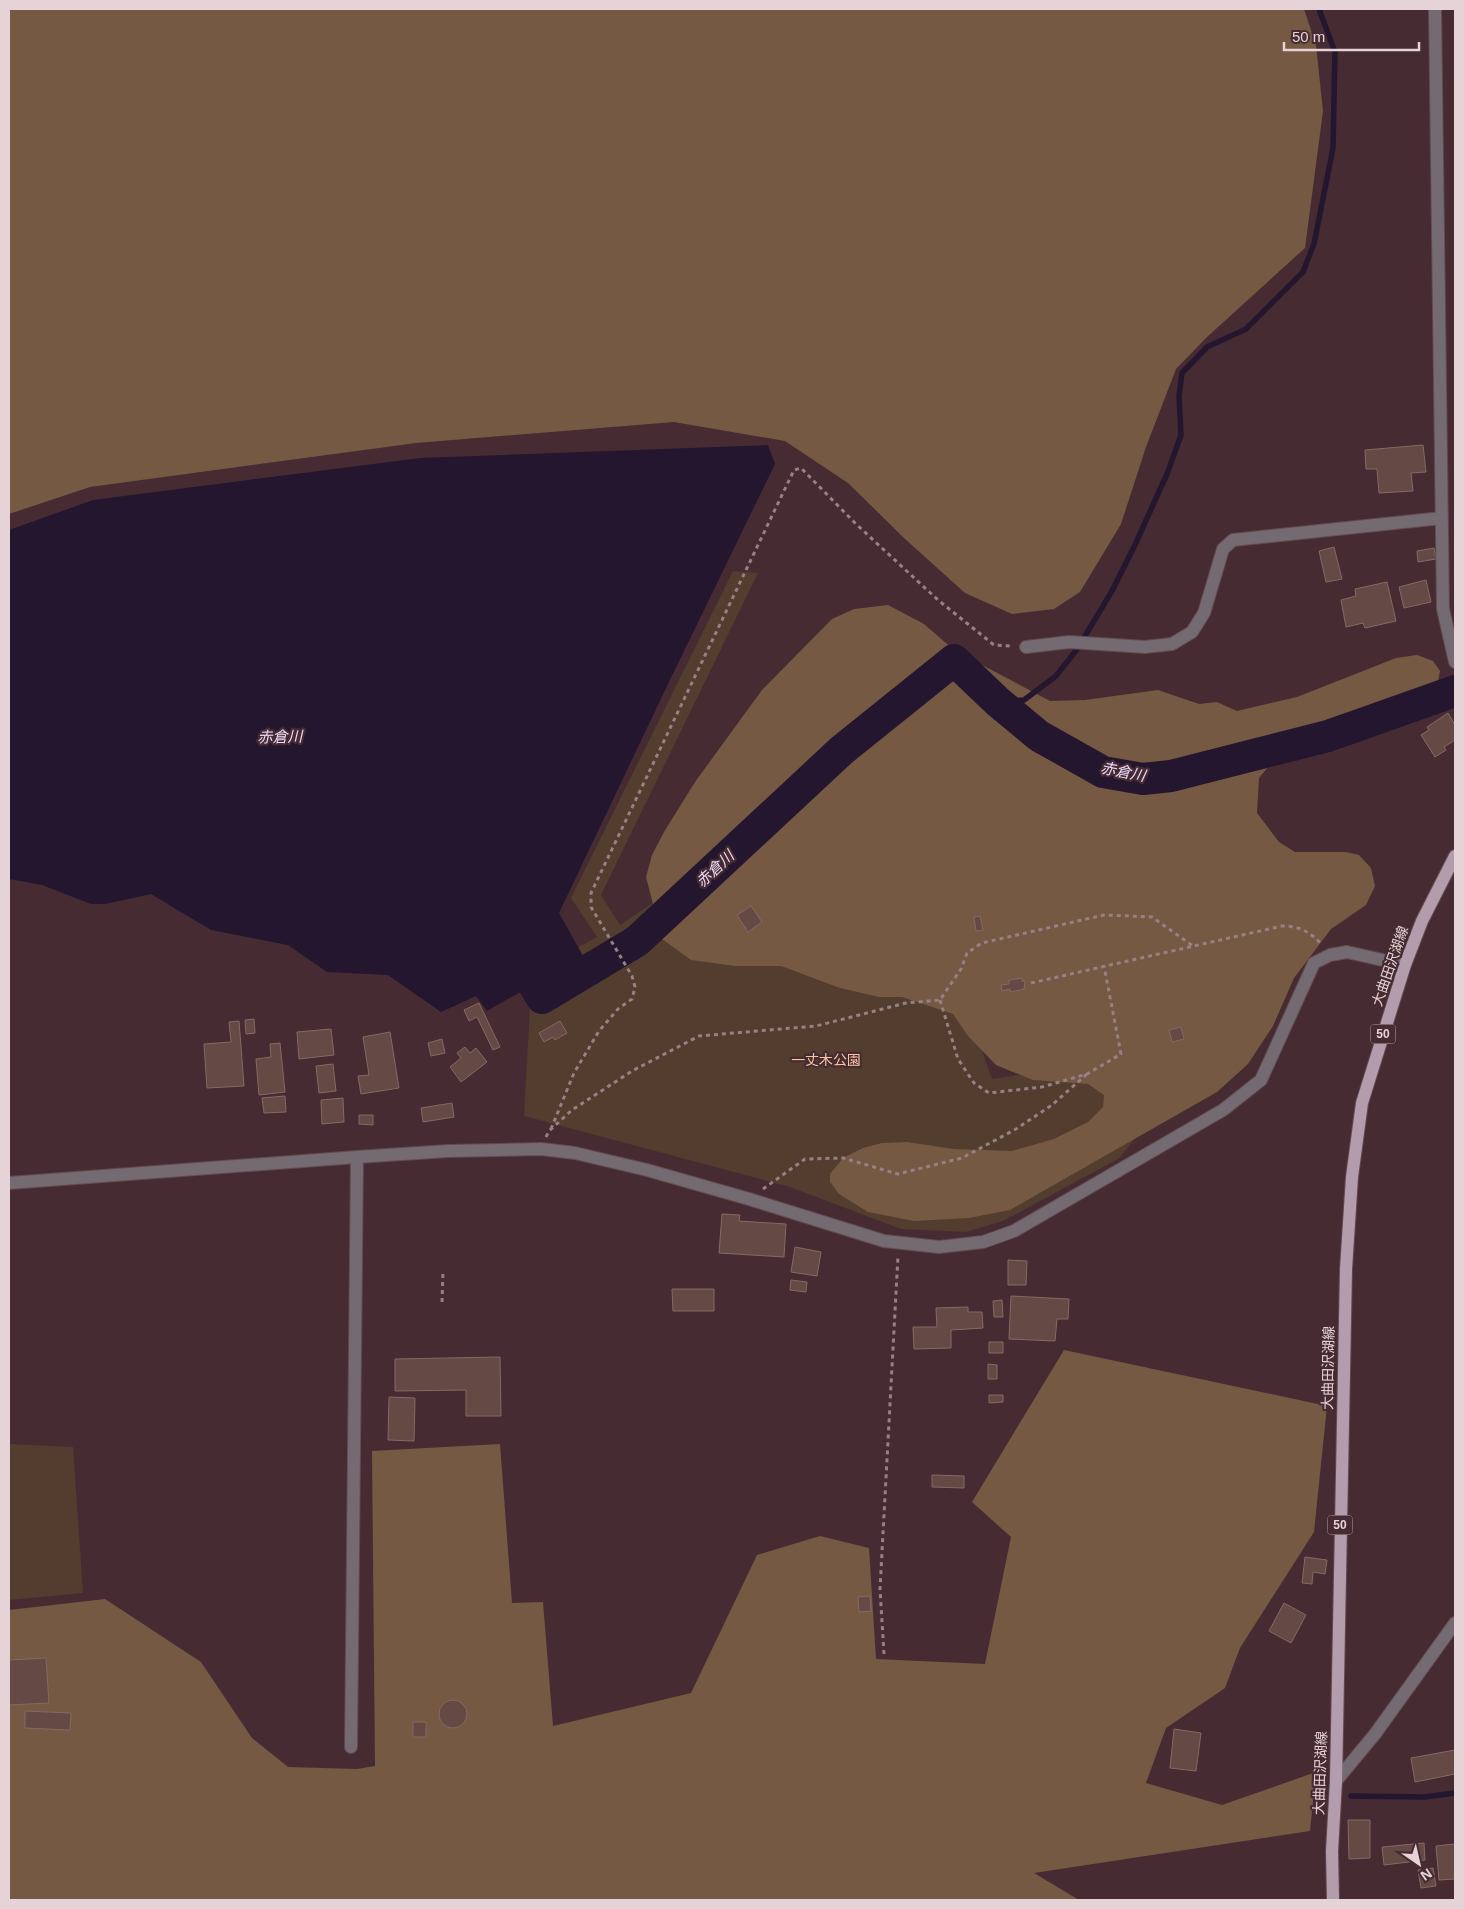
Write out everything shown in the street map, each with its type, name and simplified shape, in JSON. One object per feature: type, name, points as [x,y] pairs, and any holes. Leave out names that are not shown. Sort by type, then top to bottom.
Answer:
[{"type":"main road","name":"大曲田沢湖線","points":[[1333,1900],[1332,1851],[1336,1781],[1346,1269],[1352,1177],[1362,1103],[1405,965],[1422,921],[1455,856]]},
{"type":"street","points":[[1435,9],[1444,609],[1455,662]]},
{"type":"street","points":[[1026,647],[1069,642],[1146,647],[1172,644],[1192,632],[1204,613],[1223,549],[1233,540],[1442,518]]},
{"type":"street","points":[[9,1183],[448,1151],[540,1150],[575,1153],[638,1168],[749,1199],[884,1241],[939,1248],[983,1242],[1014,1230],[1223,1110],[1260,1080],[1314,963],[1330,955],[1348,952],[1405,965]]},
{"type":"street","points":[[351,1747],[357,1157]]},
{"type":"street","points":[[1336,1781],[1375,1734],[1455,1623]]},
{"type":"path","points":[[540,1150],[551,1129],[574,1073],[599,1031],[618,1009],[632,999],[636,988],[632,976],[591,907],[591,893],[794,470],[801,468],[856,524],[938,600],[994,646],[1026,647]]},
{"type":"path","points":[[940,1000],[961,969],[967,953],[982,943],[1104,915],[1152,917],[1193,946]]},
{"type":"path","points":[[1031,982],[1282,926],[1292,926],[1306,930],[1320,942],[1330,955]]},
{"type":"path","points":[[749,1199],[805,1159],[843,1158],[898,1174],[962,1158],[1038,1115],[1087,1074],[1121,1054],[1104,966]]},
{"type":"path","points":[[551,1129],[572,1110],[632,1072],[699,1036],[816,1026],[906,1003],[940,1000]]},
{"type":"path","points":[[940,1000],[958,1058],[974,1083],[989,1093],[1042,1087],[1087,1074]]},
{"type":"path","points":[[884,1654],[880,1589],[899,1242]]},
{"type":"path","points":[[442,1302],[443,1272]]},
{"type":"green space","name":"一丈木公園","points":[[733,571],[758,573],[601,895],[620,925],[838,779],[880,929],[977,1037],[992,1079],[1066,1068],[1147,1122],[1120,1158],[1003,1221],[966,1232],[901,1229],[790,1187],[524,1116],[532,972],[597,937],[571,898]]},
{"type":"green space","points":[[9,1444],[73,1447],[83,1593],[9,1600]]},
{"type":"shaded area","points":[[9,9],[1304,9],[1316,45],[1323,111],[1305,248],[1206,338],[1176,369],[1146,447],[1121,524],[1080,592],[1054,609],[1012,614],[965,593],[904,538],[848,483],[785,441],[674,422],[416,443],[90,487],[9,514]]},
{"type":"shaded area","points":[[888,605],[924,624],[954,650],[1050,701],[1085,700],[1158,690],[1199,704],[1217,702],[1237,711],[1297,697],[1396,658],[1417,655],[1433,661],[1440,671],[1438,681],[1423,692],[1398,701],[1365,707],[1326,720],[1291,739],[1259,778],[1257,813],[1279,842],[1295,852],[1346,852],[1359,855],[1371,868],[1375,886],[1366,905],[1331,929],[1294,978],[1273,1026],[1248,1064],[1217,1092],[1010,1210],[969,1218],[914,1221],[868,1212],[839,1194],[830,1182],[830,1174],[843,1158],[863,1148],[882,1143],[907,1142],[954,1149],[1012,1151],[1054,1139],[1088,1122],[1103,1107],[1104,1095],[1088,1084],[1033,1080],[996,1065],[968,1036],[953,1014],[902,997],[879,997],[840,988],[781,966],[735,966],[691,960],[662,939],[646,877],[652,855],[695,782],[762,690],[832,619],[854,609]]},
{"type":"shaded area","points":[[1064,1350],[1327,1406],[1314,1532],[1240,1648],[1225,1688],[1166,1728],[1146,1783],[1222,1805],[1316,1772],[1310,1831],[1034,1873],[1079,1900],[9,1900],[9,1610],[105,1599],[201,1662],[252,1738],[288,1767],[357,1769],[375,1766],[372,1451],[500,1444],[512,1603],[543,1602],[553,1726],[691,1693],[757,1555],[820,1536],[869,1548],[876,1659],[985,1664],[1011,1537],[972,1502]]},
{"type":"water","points":[[768,445],[775,464],[559,913],[583,956],[487,1011],[476,996],[441,1012],[388,975],[327,972],[288,945],[211,930],[151,894],[105,904],[91,904],[42,885],[9,879],[9,530],[93,500],[420,458]]},
{"type":"building","points":[[1423,445],[1426,472],[1411,473],[1413,491],[1379,493],[1377,469],[1366,469],[1365,450]]},
{"type":"building","points":[[1334,547],[1342,579],[1326,582],[1319,551]]},
{"type":"building","points":[[1434,548],[1436,559],[1418,562],[1417,551]]},
{"type":"building","points":[[1426,580],[1431,602],[1404,608],[1399,587]]},
{"type":"building","points":[[1387,582],[1396,621],[1365,628],[1363,623],[1346,627],[1341,600],[1356,596],[1355,589]]},
{"type":"building","points":[[1448,713],[1455,725],[1455,740],[1444,747],[1446,750],[1435,757],[1421,735],[1429,730],[1427,727]]},
{"type":"building","points":[[751,906],[762,922],[748,932],[737,915]]},
{"type":"building","points":[[980,916],[983,930],[976,931],[974,917]]},
{"type":"building","points":[[1022,978],[1022,981],[1025,981],[1024,989],[1011,992],[1010,989],[1002,991],[1001,985],[1009,984],[1009,980]]},
{"type":"building","points":[[479,1003],[500,1047],[493,1050],[477,1017],[469,1021],[464,1010]]},
{"type":"building","points":[[254,1019],[255,1033],[246,1034],[245,1020]]},
{"type":"building","points":[[239,1021],[244,1086],[207,1088],[204,1044],[231,1042],[229,1022]]},
{"type":"building","points":[[560,1021],[567,1033],[555,1040],[553,1037],[544,1042],[539,1033]]},
{"type":"building","points":[[1181,1027],[1184,1039],[1172,1042],[1169,1030]]},
{"type":"building","points":[[331,1029],[334,1055],[299,1059],[297,1032]]},
{"type":"building","points":[[390,1032],[399,1088],[361,1094],[358,1076],[369,1075],[363,1037]]},
{"type":"building","points":[[442,1039],[445,1053],[431,1056],[428,1043]]},
{"type":"building","points":[[280,1043],[285,1092],[259,1095],[256,1059],[271,1057],[270,1044]]},
{"type":"building","points":[[465,1047],[470,1053],[476,1048],[487,1062],[461,1082],[450,1067],[461,1058],[457,1053]]},
{"type":"building","points":[[333,1064],[336,1091],[319,1093],[316,1066]]},
{"type":"building","points":[[285,1096],[286,1112],[264,1113],[262,1098]]},
{"type":"building","points":[[343,1098],[344,1122],[322,1124],[321,1100]]},
{"type":"building","points":[[452,1103],[454,1117],[423,1122],[421,1108]]},
{"type":"building","points":[[359,1115],[373,1115],[373,1125],[359,1124]]},
{"type":"building","points":[[722,1214],[740,1215],[739,1221],[786,1224],[784,1257],[719,1253]]},
{"type":"building","points":[[795,1247],[821,1252],[817,1276],[791,1272]]},
{"type":"building","points":[[1008,1260],[1027,1261],[1026,1285],[1008,1285]]},
{"type":"building","points":[[791,1280],[807,1282],[806,1292],[790,1290]]},
{"type":"building","points":[[672,1289],[714,1289],[714,1311],[673,1311]]},
{"type":"building","points":[[1011,1296],[1069,1299],[1068,1319],[1057,1319],[1055,1341],[1009,1339]]},
{"type":"building","points":[[1002,1300],[1003,1317],[994,1317],[993,1301]]},
{"type":"building","points":[[968,1307],[968,1312],[982,1312],[983,1328],[951,1330],[951,1348],[914,1349],[913,1327],[937,1327],[936,1308]]},
{"type":"building","points":[[989,1342],[1003,1342],[1003,1353],[989,1353]]},
{"type":"building","points":[[500,1357],[501,1416],[466,1416],[466,1390],[395,1391],[395,1359]]},
{"type":"building","points":[[988,1364],[997,1365],[997,1379],[988,1379]]},
{"type":"building","points":[[989,1395],[1003,1395],[1003,1402],[989,1403]]},
{"type":"building","points":[[389,1397],[415,1398],[414,1441],[388,1440]]},
{"type":"building","points":[[932,1475],[964,1476],[964,1488],[932,1487]]},
{"type":"building","points":[[1305,1557],[1327,1560],[1325,1574],[1313,1572],[1312,1584],[1302,1583]]},
{"type":"building","points":[[870,1596],[871,1611],[859,1612],[858,1597]]},
{"type":"building","points":[[1284,1603],[1306,1615],[1291,1643],[1269,1631]]},
{"type":"building","points":[[46,1658],[49,1703],[9,1705],[9,1660]]},
{"type":"building","points":[[453,1700],[463,1704],[467,1714],[463,1724],[453,1728],[443,1724],[439,1714],[443,1704]]},
{"type":"building","points":[[25,1711],[71,1713],[70,1730],[25,1728]]},
{"type":"building","points":[[413,1722],[426,1722],[426,1737],[413,1737]]},
{"type":"building","points":[[1174,1729],[1201,1733],[1196,1771],[1170,1768]]},
{"type":"building","points":[[1455,1750],[1455,1774],[1415,1782],[1411,1758]]},
{"type":"building","points":[[1348,1820],[1370,1820],[1370,1858],[1349,1859]]},
{"type":"building","points":[[1424,1843],[1425,1860],[1384,1865],[1382,1847]]},
{"type":"building","points":[[1455,1844],[1455,1879],[1439,1880],[1436,1846]]},
{"type":"building","points":[[1433,1868],[1436,1886],[1421,1888],[1418,1870]]},
{"type":"waterway","points":[[1085,636],[1112,591],[1167,474],[1181,435],[1179,396],[1182,373],[1207,347],[1246,329],[1303,272],[1314,244],[1333,148],[1335,52],[1319,9]]},
{"type":"waterway","points":[[998,702],[1024,700],[1056,676],[1078,648]]},
{"type":"waterway","name":"赤倉川","points":[[511,947],[542,998],[637,941],[842,750],[954,660],[998,702],[1039,736],[1103,772],[1143,779],[1171,776],[1328,736],[1455,691]]},
{"type":"waterway","points":[[1351,1796],[1424,1797],[1455,1793]]}]
